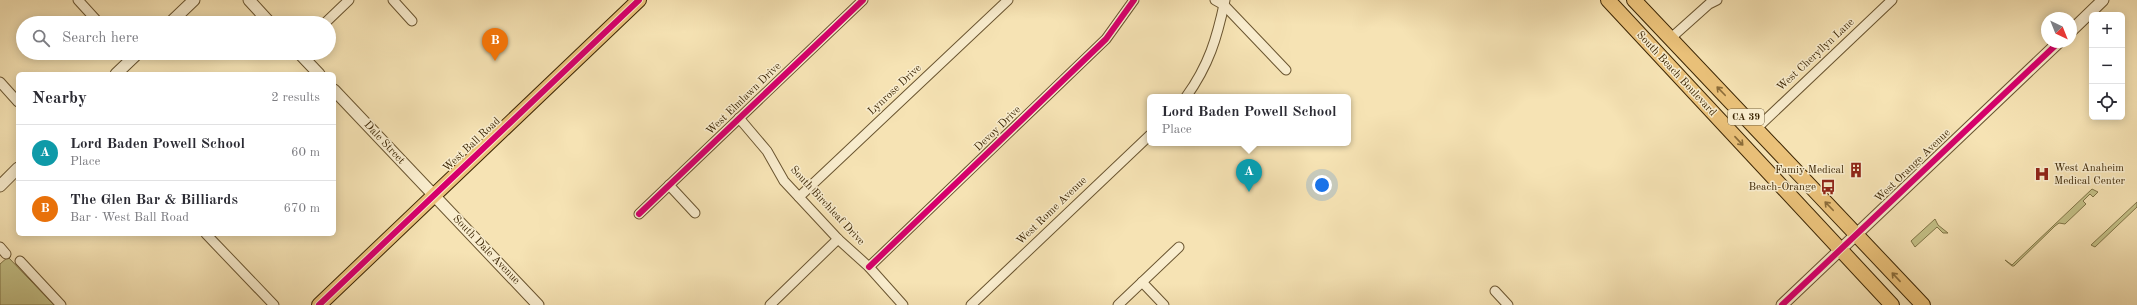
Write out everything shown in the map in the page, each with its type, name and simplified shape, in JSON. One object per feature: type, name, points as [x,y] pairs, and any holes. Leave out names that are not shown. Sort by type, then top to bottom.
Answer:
[{"type":"main road","name":"West Ball Road","points":[[319,305],[639,0]]},
{"type":"main road","name":"South Beach Boulevard","points":[[1608,0],[1892,305]]},
{"type":"main road","name":"South Beach Boulevard","points":[[1634,0],[1757,128],[1923,305]]},
{"type":"street","points":[[78,0],[93,16]]},
{"type":"street","points":[[177,16],[194,0]]},
{"type":"street","points":[[249,0],[264,16]]},
{"type":"street","points":[[332,16],[349,0]]},
{"type":"street","points":[[393,0],[412,21]]},
{"type":"street","name":"West Elmlawn Drive","points":[[639,214],[863,0]]},
{"type":"street","name":"Lynrose Drive","points":[[799,197],[1008,0]]},
{"type":"street","name":"Devoy Drive","points":[[868,267],[1106,39],[1134,0]]},
{"type":"street","points":[[1215,0],[1224,3],[1286,70]]},
{"type":"street","points":[[1671,38],[1710,4],[1717,0]]},
{"type":"street","name":"West Cheryllyn Lane","points":[[1757,128],[1892,0]]},
{"type":"street","points":[[2077,25],[2103,0]]},
{"type":"street","points":[[1188,94],[1198,80],[1211,54],[1224,3]]},
{"type":"street","name":"West Orange Avenue","points":[[1782,305],[2053,48]]},
{"type":"street","points":[[118,72],[129,60]]},
{"type":"street","points":[[306,60],[317,72]]},
{"type":"street","points":[[0,82],[16,100]]},
{"type":"street","name":"Dale Street","points":[[336,92],[434,195]]},
{"type":"street","name":"South Birchleaf Drive","points":[[739,118],[767,151],[784,181],[903,305]]},
{"type":"street","name":"West Rome Avenue","points":[[971,305],[1147,138]]},
{"type":"street","points":[[0,186],[16,170]]},
{"type":"street","points":[[669,185],[695,213]]},
{"type":"street","name":"South Dale Avenue","points":[[434,195],[538,305]]},
{"type":"street","points":[[208,236],[274,305]]},
{"type":"street","points":[[770,305],[838,239]]},
{"type":"street","points":[[1118,305],[1179,247]]},
{"type":"street","points":[[20,261],[61,305]]},
{"type":"street","points":[[1142,282],[1164,305]]},
{"type":"street","points":[[1495,291],[1508,305]]},
{"type":"shaded area","points":[[2092,189],[2098,192],[2093,197],[2090,194],[2083,201],[2086,204],[2065,224],[2059,223],[2055,226],[2014,266],[2012,266],[2005,260],[2012,265]]},
{"type":"shaded area","points":[[2137,202],[2137,207],[2095,247],[2091,245]]},
{"type":"shaded area","points":[[1935,219],[1938,225],[1948,233],[1943,233],[1937,227],[1915,247],[1911,241]]},
{"type":"shaded area","points":[[8,257],[54,305],[0,305],[0,264]]},
{"type":"cycle path","points":[[319,305],[639,0]]},
{"type":"cycle path","points":[[639,214],[863,0]]},
{"type":"cycle path","points":[[869,267],[1106,39],[1134,0]]},
{"type":"cycle path","points":[[1782,305],[2053,48]]},
{"type":"place","name":"The Glen Bar & Billiards","points":[[495,61]]},
{"type":"place","name":"Famiy Medical","points":[[1856,170]]},
{"type":"place","name":"West Anaheim Medical Center","points":[[2042,174]]},
{"type":"place","name":"Beach-Orange","points":[[1828,187]]},
{"type":"place","name":"Lord Baden Powell School","points":[[1249,192]]}]
